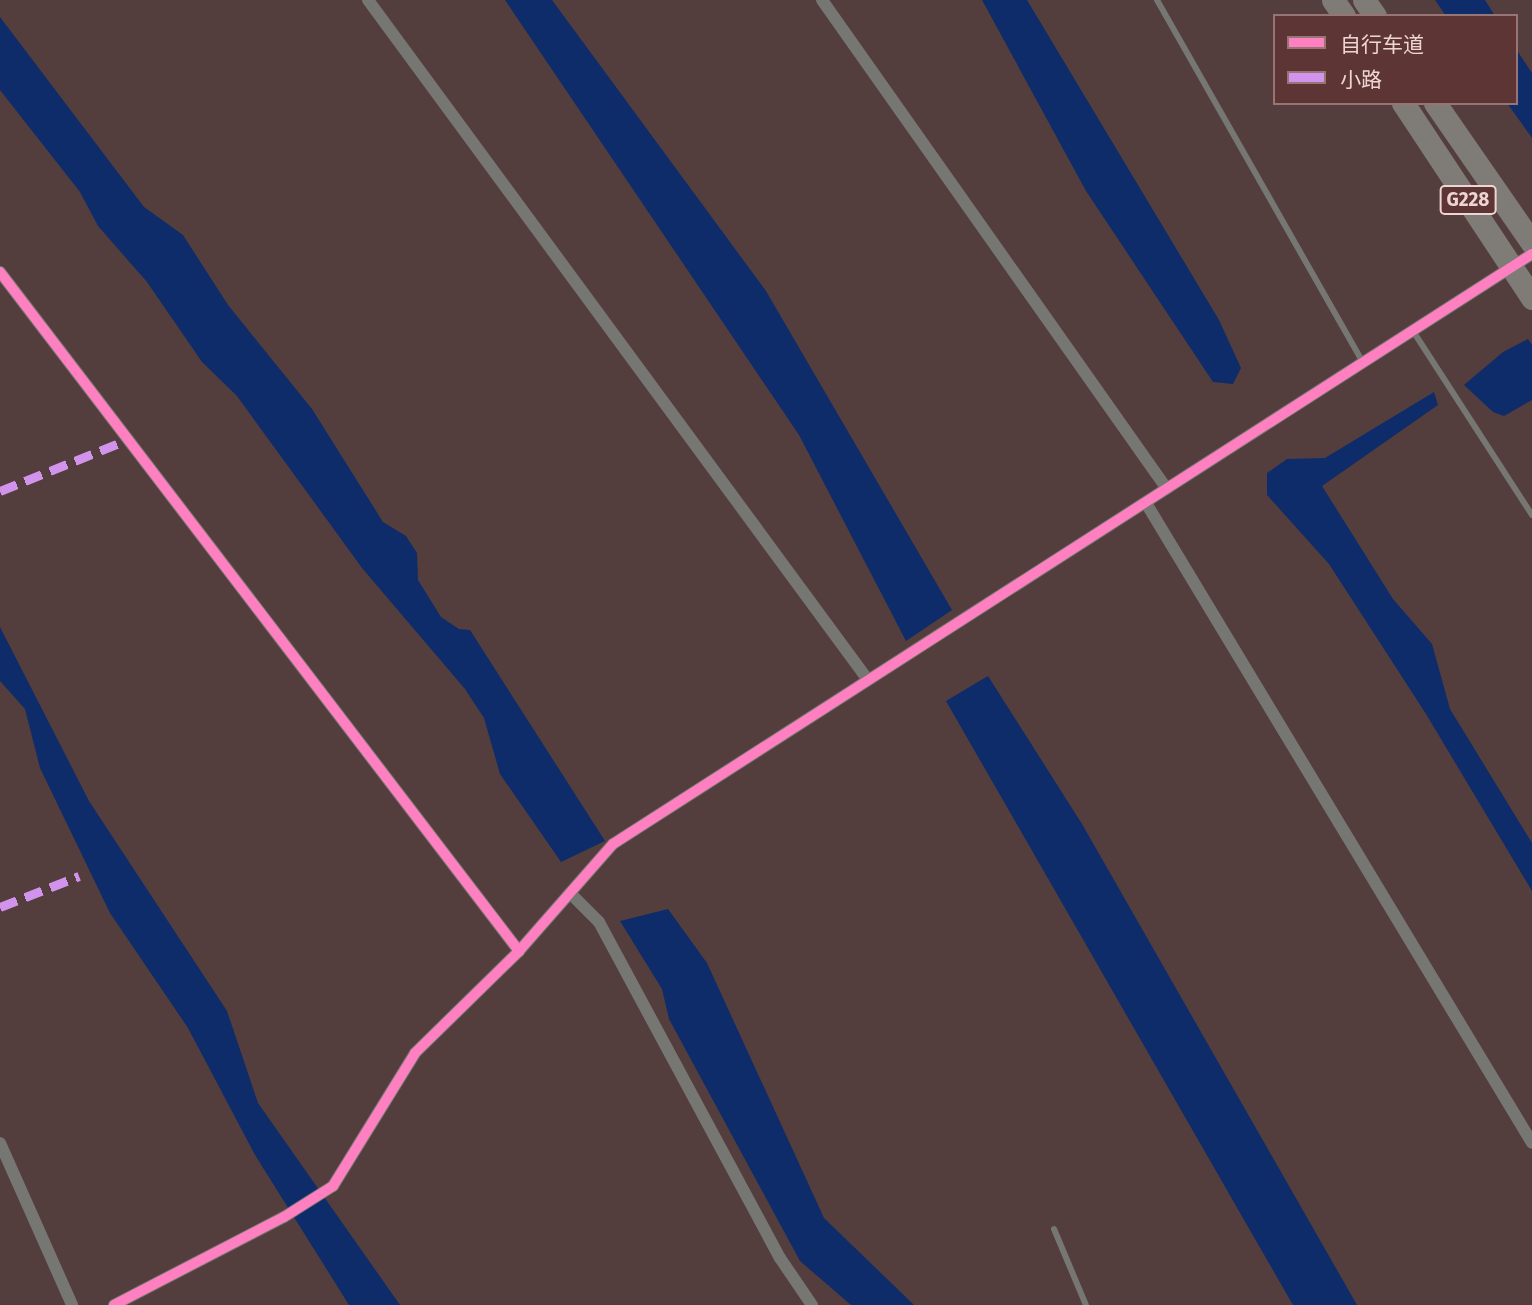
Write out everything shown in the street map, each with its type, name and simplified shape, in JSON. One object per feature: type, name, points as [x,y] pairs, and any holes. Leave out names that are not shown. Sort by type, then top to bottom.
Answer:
[{"type":"highway","name":"G228","points":[[1405,105],[1522,260],[1532,298]]},
{"type":"highway","name":"G228","points":[[1436,105],[1532,243]]},
{"type":"street","points":[[368,0],[868,680]]},
{"type":"street","points":[[822,0],[1167,489]]},
{"type":"street","points":[[114,1305],[284,1217],[333,1186],[415,1053],[519,951],[613,844],[1522,260]]},
{"type":"street","points":[[0,272],[519,951]]},
{"type":"street","points":[[1146,503],[1532,1143]]},
{"type":"street","points":[[570,893],[599,922],[780,1258],[813,1305]]},
{"type":"street","points":[[0,1143],[72,1305]]},
{"type":"lane","points":[[1157,0],[1363,363]]},
{"type":"lane","points":[[1413,331],[1532,515]]},
{"type":"lane","points":[[1054,1229],[1086,1305]]},
{"type":"water","points":[[505,0],[552,0],[766,291],[952,610],[906,641],[799,435]]},
{"type":"water","points":[[982,0],[1027,0],[1219,320],[1241,368],[1233,384],[1213,382],[1086,191]]},
{"type":"water","points":[[1435,0],[1485,0],[1494,14],[1445,14]]},
{"type":"water","points":[[0,17],[144,207],[183,235],[228,305],[312,409],[383,522],[406,536],[417,553],[418,580],[441,617],[459,629],[470,630],[605,841],[561,862],[500,774],[484,718],[465,689],[362,568],[237,396],[202,362],[147,282],[98,226],[80,192],[0,90]]},
{"type":"water","points":[[1518,52],[1532,73],[1532,138],[1508,105],[1518,105]]},
{"type":"water","points":[[1528,339],[1532,345],[1532,400],[1504,416],[1493,412],[1464,385],[1503,352]]},
{"type":"water","points":[[1434,392],[1438,405],[1322,486],[1393,599],[1432,644],[1450,709],[1532,843],[1532,891],[1426,714],[1329,564],[1267,495],[1267,473],[1287,459],[1325,458]]},
{"type":"water","points":[[0,627],[89,801],[227,1011],[258,1103],[400,1305],[349,1305],[255,1155],[188,1028],[110,913],[40,768],[25,709],[0,681]]},
{"type":"water","points":[[988,676],[1082,824],[1357,1305],[1293,1305],[946,701]]},
{"type":"water","points":[[668,909],[707,963],[824,1218],[914,1305],[851,1305],[800,1261],[669,1019],[662,989],[620,921]]},
{"type":"marked path","points":[[0,491],[127,440]]},
{"type":"marked path","points":[[0,907],[79,876]]},
{"type":"cycle path","points":[[114,1305],[284,1217],[333,1186],[415,1053],[519,951],[613,844],[1532,254]]},
{"type":"cycle path","points":[[0,272],[519,951]]}]
